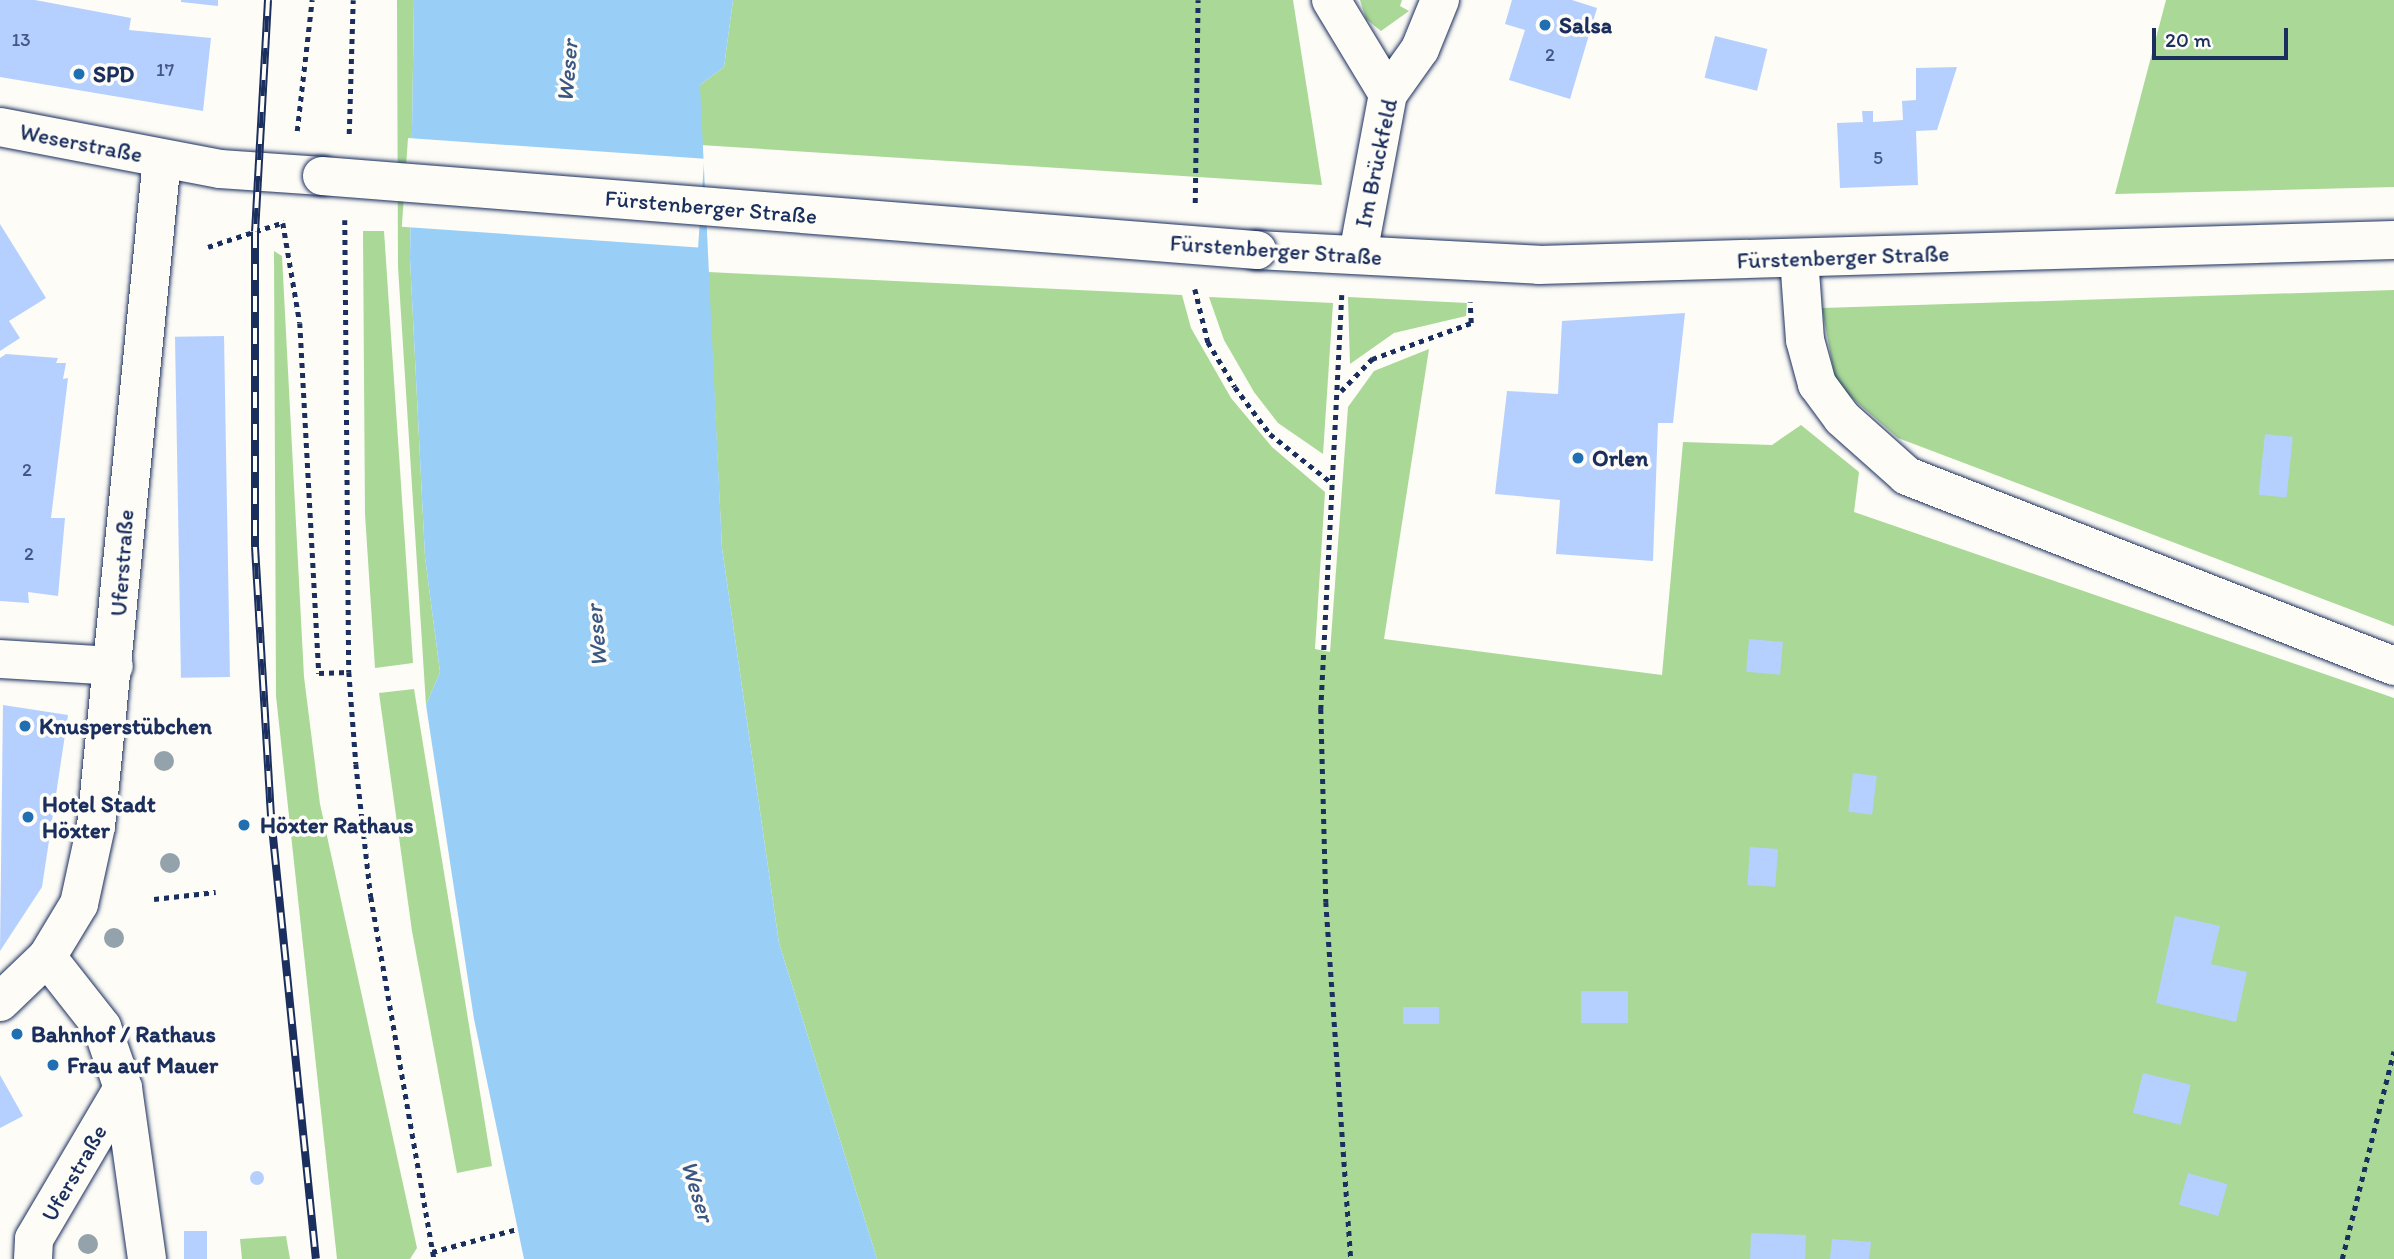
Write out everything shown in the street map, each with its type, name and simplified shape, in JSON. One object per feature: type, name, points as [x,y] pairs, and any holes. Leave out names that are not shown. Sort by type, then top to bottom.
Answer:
[{"type":"main road","points":[[1331,0],[1388,94]]},
{"type":"main road","name":"Im Brückfeld","points":[[1358,254],[1388,94],[1420,50],[1440,0]]},
{"type":"main road","name":"Weserstraße","points":[[0,127],[162,159]]},
{"type":"main road","name":"Fürstenberger Straße","points":[[162,159],[322,176],[1257,250],[1358,254],[1473,264],[1800,258],[2394,240]]},
{"type":"main road","name":"Uferstraße","points":[[0,1002],[47,957],[79,904],[96,827],[114,666],[133,410],[162,159]]},
{"type":"main road","points":[[1800,258],[1805,340],[1817,384],[1842,418],[1907,476],[2394,666]]},
{"type":"main road","points":[[0,660],[114,666]]},
{"type":"main road","name":"Uferstraße","points":[[47,957],[102,1027],[123,1088],[147,1259]]},
{"type":"main road","name":"Uferstraße","points":[[33,1259],[34,1239],[123,1088]]},
{"type":"path","points":[[296,139],[312,0]]},
{"type":"path","points":[[349,141],[353,0]]},
{"type":"path","points":[[346,207],[349,672],[371,897],[434,1259]]},
{"type":"path","points":[[208,247],[283,223],[300,323],[319,674],[349,672]]},
{"type":"path","points":[[1342,292],[1341,392],[1321,709],[1326,902],[1352,1259]]},
{"type":"path","points":[[1341,392],[1372,359],[1471,323],[1470,301]]},
{"type":"path","points":[[195,730],[207,730]]},
{"type":"path","points":[[154,899],[216,892]]},
{"type":"path","points":[[2342,1259],[2394,1051]]},
{"type":"path","points":[[432,1252],[517,1229]]},
{"type":"green space","points":[[397,0],[414,0],[410,259],[425,557],[440,672],[426,705],[398,267]]},
{"type":"green space","points":[[733,0],[1293,0],[1322,185],[700,145],[700,85],[724,67]]},
{"type":"green space","points":[[1360,0],[1402,0],[1400,6],[1409,11],[1381,31],[1366,19]]},
{"type":"green space","points":[[2166,0],[2394,0],[2394,187],[2115,194]]},
{"type":"green space","points":[[363,231],[384,231],[413,663],[375,668],[365,514]]},
{"type":"green space","points":[[274,251],[282,256],[304,677],[320,804],[417,1248],[410,1259],[337,1259],[276,696]]},
{"type":"green space","points":[[708,272],[1182,295],[1191,328],[1231,398],[1272,447],[1325,492],[1315,649],[1330,652],[1348,407],[1374,371],[1429,349],[1384,639],[1662,675],[1683,442],[1772,445],[1801,425],[1859,472],[1854,512],[2394,698],[2394,1259],[877,1259],[779,943],[722,548]]},
{"type":"green space","points":[[2394,290],[2394,626],[1898,438],[1836,384],[1822,308]]},
{"type":"green space","points":[[1209,297],[1333,303],[1323,454],[1278,423],[1254,392],[1224,340]]},
{"type":"green space","points":[[1348,297],[1467,303],[1466,316],[1394,333],[1350,364]]},
{"type":"green space","points":[[414,689],[492,1166],[457,1173],[412,931],[379,693]]},
{"type":"green space","points":[[286,1236],[290,1259],[242,1259],[240,1239]]},
{"type":"water","name":"Weser","points":[[414,0],[733,0],[724,67],[700,85],[722,548],[779,943],[877,1259],[524,1259],[474,1019],[426,705],[440,672],[425,557],[410,259]]},
{"type":"pier","points":[[408,138],[704,159],[698,248],[402,227]]},
{"type":"building","points":[[0,0],[35,0],[131,18],[129,30],[211,38],[203,111],[0,77]]},
{"type":"building","points":[[218,0],[218,6],[181,2]]},
{"type":"building","points":[[1512,0],[1572,0],[1597,8],[1570,99],[1509,80],[1525,30],[1505,24]]},
{"type":"building","points":[[1715,36],[1767,49],[1757,91],[1705,78]]},
{"type":"building","points":[[1957,67],[1937,130],[1916,131],[1918,185],[1840,188],[1837,123],[1863,122],[1862,111],[1873,111],[1873,122],[1903,120],[1902,101],[1916,100],[1916,68]]},
{"type":"building","points":[[0,224],[46,298],[9,321],[20,338],[0,351]]},
{"type":"building","name":"Orlen","points":[[1685,313],[1673,423],[1658,423],[1653,561],[1556,554],[1560,500],[1495,494],[1507,391],[1558,394],[1562,321]]},
{"type":"building","points":[[224,336],[230,677],[181,678],[175,337]]},
{"type":"building","points":[[6,354],[58,358],[56,363],[66,363],[63,379],[68,378],[51,518],[65,518],[58,596],[28,592],[29,603],[0,601],[0,358]]},
{"type":"building","points":[[2265,434],[2293,437],[2286,498],[2259,495]]},
{"type":"building","points":[[1749,639],[1783,642],[1780,675],[1746,672]]},
{"type":"building","name":"Hotel Stadt Höxter","points":[[3,705],[68,715],[42,887],[0,951]]},
{"type":"building","points":[[1853,773],[1877,776],[1872,815],[1848,812]]},
{"type":"building","points":[[1750,847],[1778,849],[1775,887],[1747,885]]},
{"type":"building","points":[[2175,916],[2220,926],[2211,964],[2247,972],[2236,1022],[2156,1003]]},
{"type":"building","points":[[1581,991],[1628,991],[1628,1023],[1581,1023]]},
{"type":"building","points":[[1403,1007],[1439,1007],[1439,1024],[1403,1024]]},
{"type":"building","points":[[2143,1073],[2191,1085],[2181,1125],[2133,1113]]},
{"type":"building","points":[[0,1075],[23,1116],[0,1128]]},
{"type":"building","points":[[254,1171],[260,1171],[264,1178],[260,1185],[254,1185],[250,1181],[250,1175]]},
{"type":"building","points":[[2188,1173],[2227,1184],[2218,1216],[2179,1205]]},
{"type":"building","points":[[184,1231],[207,1231],[207,1259],[184,1259]]},
{"type":"building","points":[[1751,1233],[1806,1235],[1805,1259],[1750,1259]]},
{"type":"building","points":[[1832,1239],[1871,1242],[1869,1259],[1830,1259]]},
{"type":"railway","points":[[268,0],[255,232],[255,547],[271,817],[316,1259]]},
{"type":"place","name":"Salsa","points":[[1545,25]]},
{"type":"place","name":"SPD","points":[[79,74]]},
{"type":"place","name":"Orlen","points":[[1578,458]]},
{"type":"place","name":"Knusperstübchen","points":[[25,726]]},
{"type":"place","name":"Hotel Stadt Höxter","points":[[28,817]]},
{"type":"place","name":"Höxter Rathaus","points":[[244,825]]},
{"type":"place","name":"Bahnhof / Rathaus","points":[[17,1034]]},
{"type":"place","name":"Frau auf Mauer","points":[[53,1065]]}]
